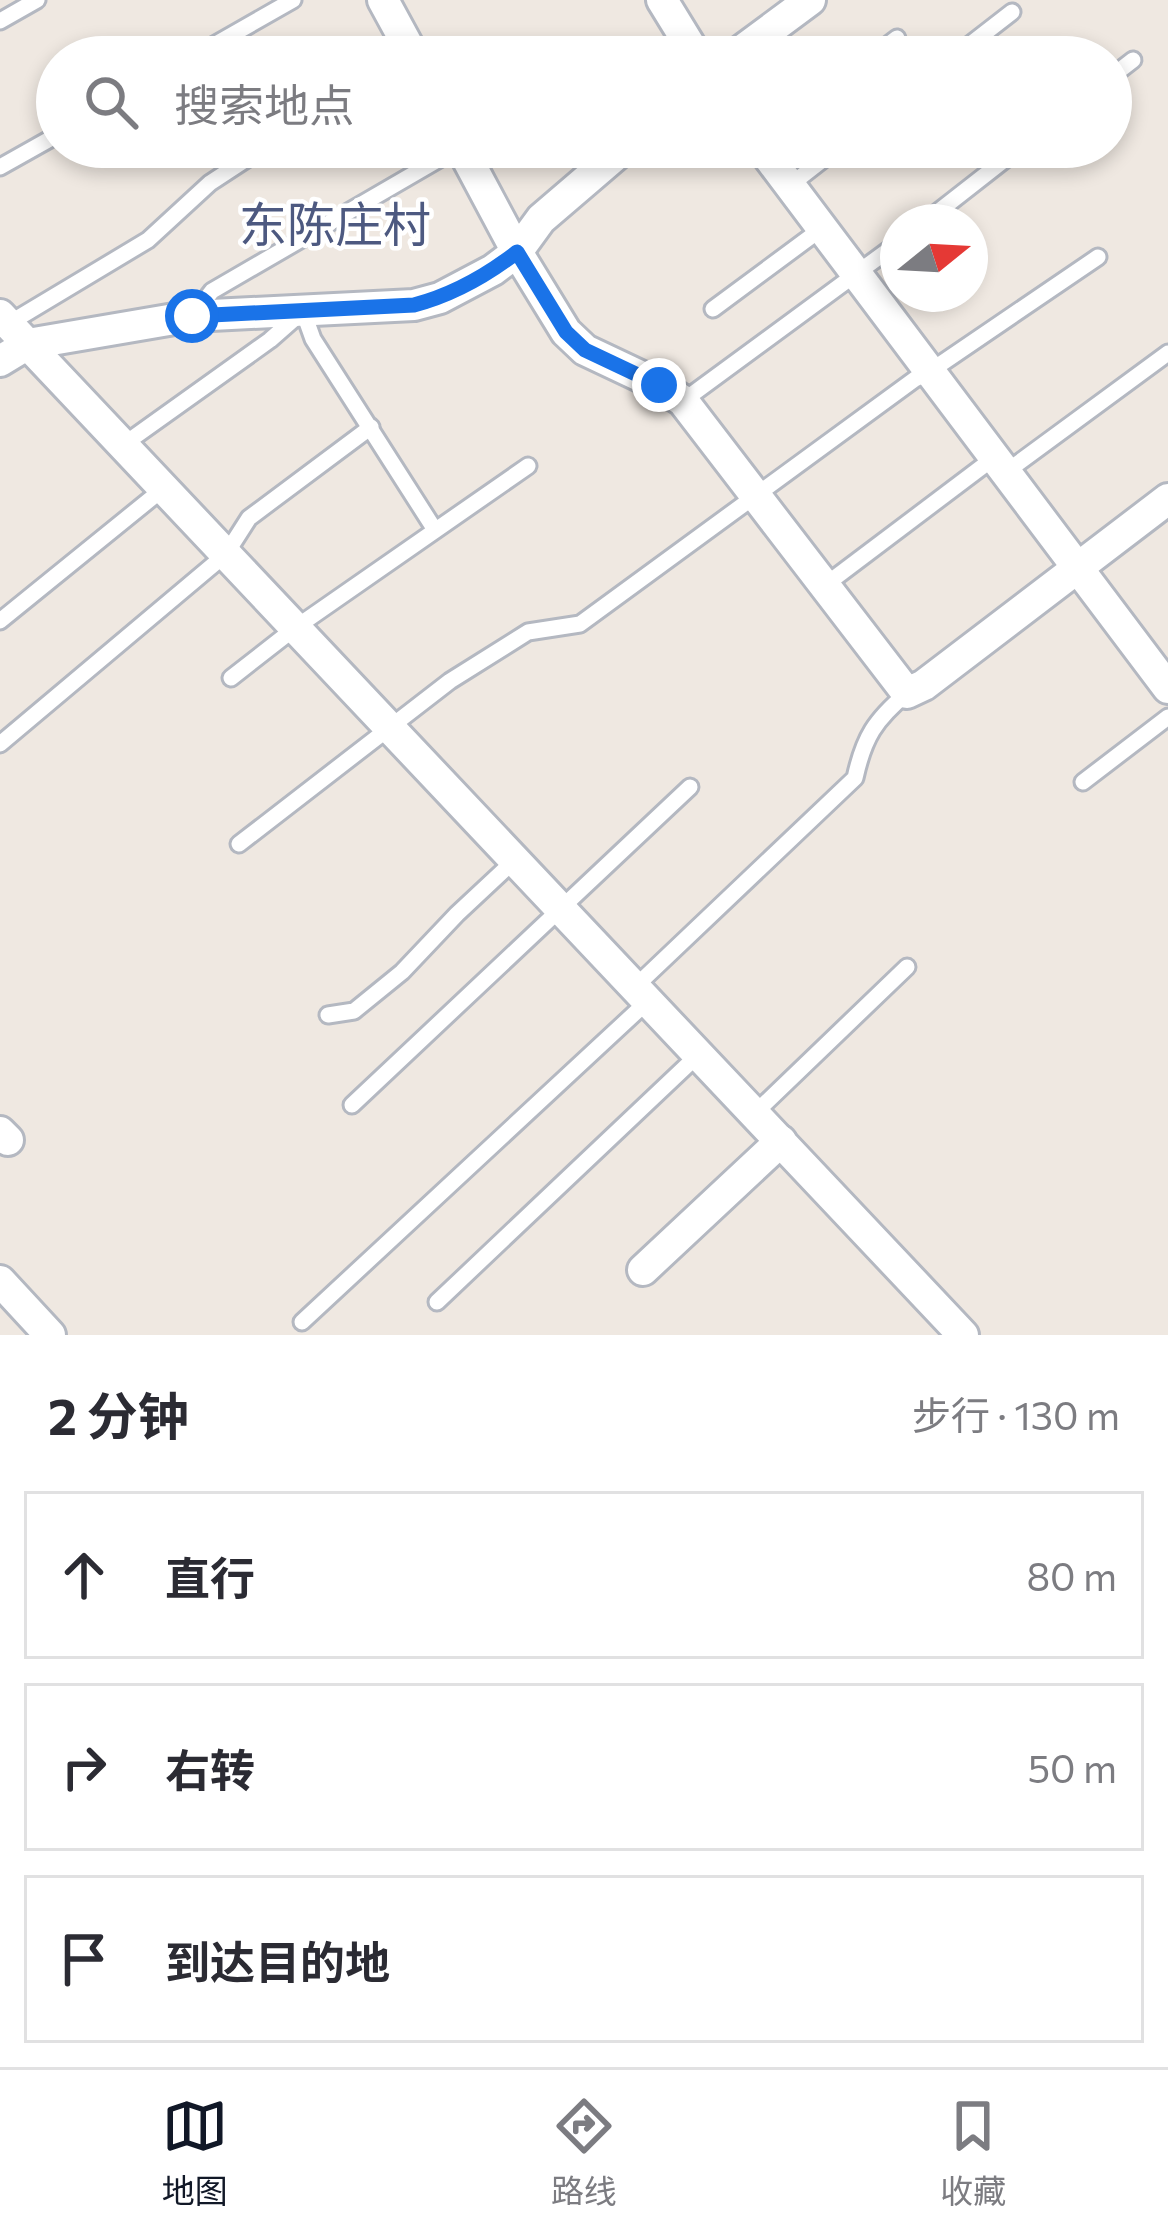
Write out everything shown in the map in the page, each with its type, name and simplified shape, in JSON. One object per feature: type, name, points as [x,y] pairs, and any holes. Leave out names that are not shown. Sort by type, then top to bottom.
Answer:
[{"type":"street","points":[[383,0],[402,36]]},
{"type":"street","points":[[762,36],[810,0]]},
{"type":"street","points":[[668,2],[686,36]]},
{"type":"street","points":[[472,168],[566,332],[585,350],[683,401],[907,693],[924,685],[1168,499]]},
{"type":"street","points":[[12,328],[414,305],[440,298],[517,252],[541,219],[600,168]]},
{"type":"street","points":[[776,168],[1168,688]]},
{"type":"street","points":[[0,362],[12,328]]},
{"type":"street","points":[[12,328],[963,1335]]},
{"type":"street","points":[[643,1270],[781,1141]]},
{"type":"street","points":[[0,1281],[50,1335]]},
{"type":"lane","points":[[0,21],[37,0]]},
{"type":"lane","points":[[230,36],[293,0]]},
{"type":"lane","points":[[981,36],[1012,12]]},
{"type":"lane","points":[[0,167],[36,146]]},
{"type":"lane","points":[[12,328],[148,240],[233,168]]},
{"type":"lane","points":[[192,316],[212,291],[425,168]]},
{"type":"lane","points":[[789,186],[812,168]]},
{"type":"lane","points":[[948,204],[994,168]]},
{"type":"lane","points":[[713,309],[820,229]]},
{"type":"lane","points":[[683,401],[880,257]]},
{"type":"lane","points":[[238,844],[450,682],[528,632],[580,624],[915,379],[1097,257]]},
{"type":"lane","points":[[123,445],[303,311],[313,339],[435,530]]},
{"type":"lane","points":[[824,586],[1168,353]]},
{"type":"lane","points":[[0,744],[226,554],[249,518],[370,427]]},
{"type":"lane","points":[[231,678],[528,466]]},
{"type":"lane","points":[[0,621],[164,488]]},
{"type":"lane","points":[[302,1322],[643,993],[855,778],[861,750],[878,717],[907,693]]},
{"type":"lane","points":[[1083,782],[1168,717]]},
{"type":"lane","points":[[352,1105],[690,788]]},
{"type":"lane","points":[[328,1016],[354,1011],[401,972],[516,860]]},
{"type":"lane","points":[[755,1113],[908,968]]},
{"type":"lane","points":[[437,1301],[699,1054]]},
{"type":"district","name":"东陈庄村","points":[[335,225]]},
{"type":"route","points":[[192,316],[414,305],[440,298],[517,252],[566,332],[585,350],[659,385]]}]
